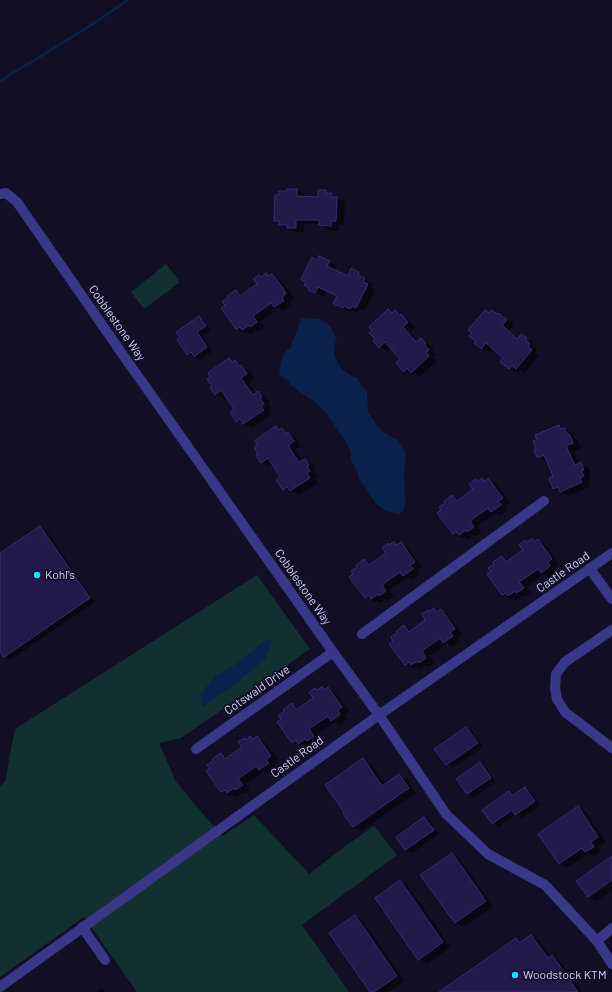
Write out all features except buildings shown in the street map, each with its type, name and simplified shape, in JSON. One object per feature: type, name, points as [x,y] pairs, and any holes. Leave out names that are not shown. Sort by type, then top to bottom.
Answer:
[{"type":"street","name":"Cobblestone Way","points":[[3,193],[17,202],[132,368],[379,715],[446,814],[488,854],[546,885],[597,941],[612,964]]},
{"type":"street","points":[[362,634],[544,501]]},
{"type":"street","name":"Castle Road","points":[[0,987],[379,715],[612,553]]},
{"type":"street","points":[[590,569],[612,599]]},
{"type":"street","points":[[612,630],[565,662],[556,674],[555,688],[557,699],[565,712],[612,748]]},
{"type":"street","name":"Cotswald Drive","points":[[196,750],[333,652]]},
{"type":"street","points":[[82,927],[105,960]]},
{"type":"street","points":[[597,941],[612,928]]},
{"type":"green space","points":[[166,264],[180,282],[144,309],[131,292]]},
{"type":"green space","points":[[257,575],[310,649],[181,738],[159,743],[176,782],[222,836],[254,815],[309,874],[374,826],[397,855],[302,925],[349,992],[137,992],[84,917],[0,977],[0,787],[5,781],[15,729]]},
{"type":"water","points":[[301,319],[319,319],[327,323],[332,329],[334,335],[337,337],[334,346],[334,354],[338,363],[342,369],[353,377],[356,377],[367,392],[368,413],[376,425],[383,433],[398,440],[406,453],[404,496],[406,499],[404,510],[399,514],[386,511],[376,504],[359,478],[351,460],[351,453],[346,442],[328,415],[314,401],[290,385],[289,381],[279,374],[282,358],[286,351],[291,348],[292,340],[294,339]]},
{"type":"water","points":[[265,640],[272,640],[266,658],[239,681],[203,707],[199,696],[215,676],[238,663]]},
{"type":"waterway","points":[[0,81],[85,29],[128,0]]},
{"type":"place","name":"Kohl's","points":[[37,575]]},
{"type":"place","name":"Woodstock KTM","points":[[515,975]]}]
